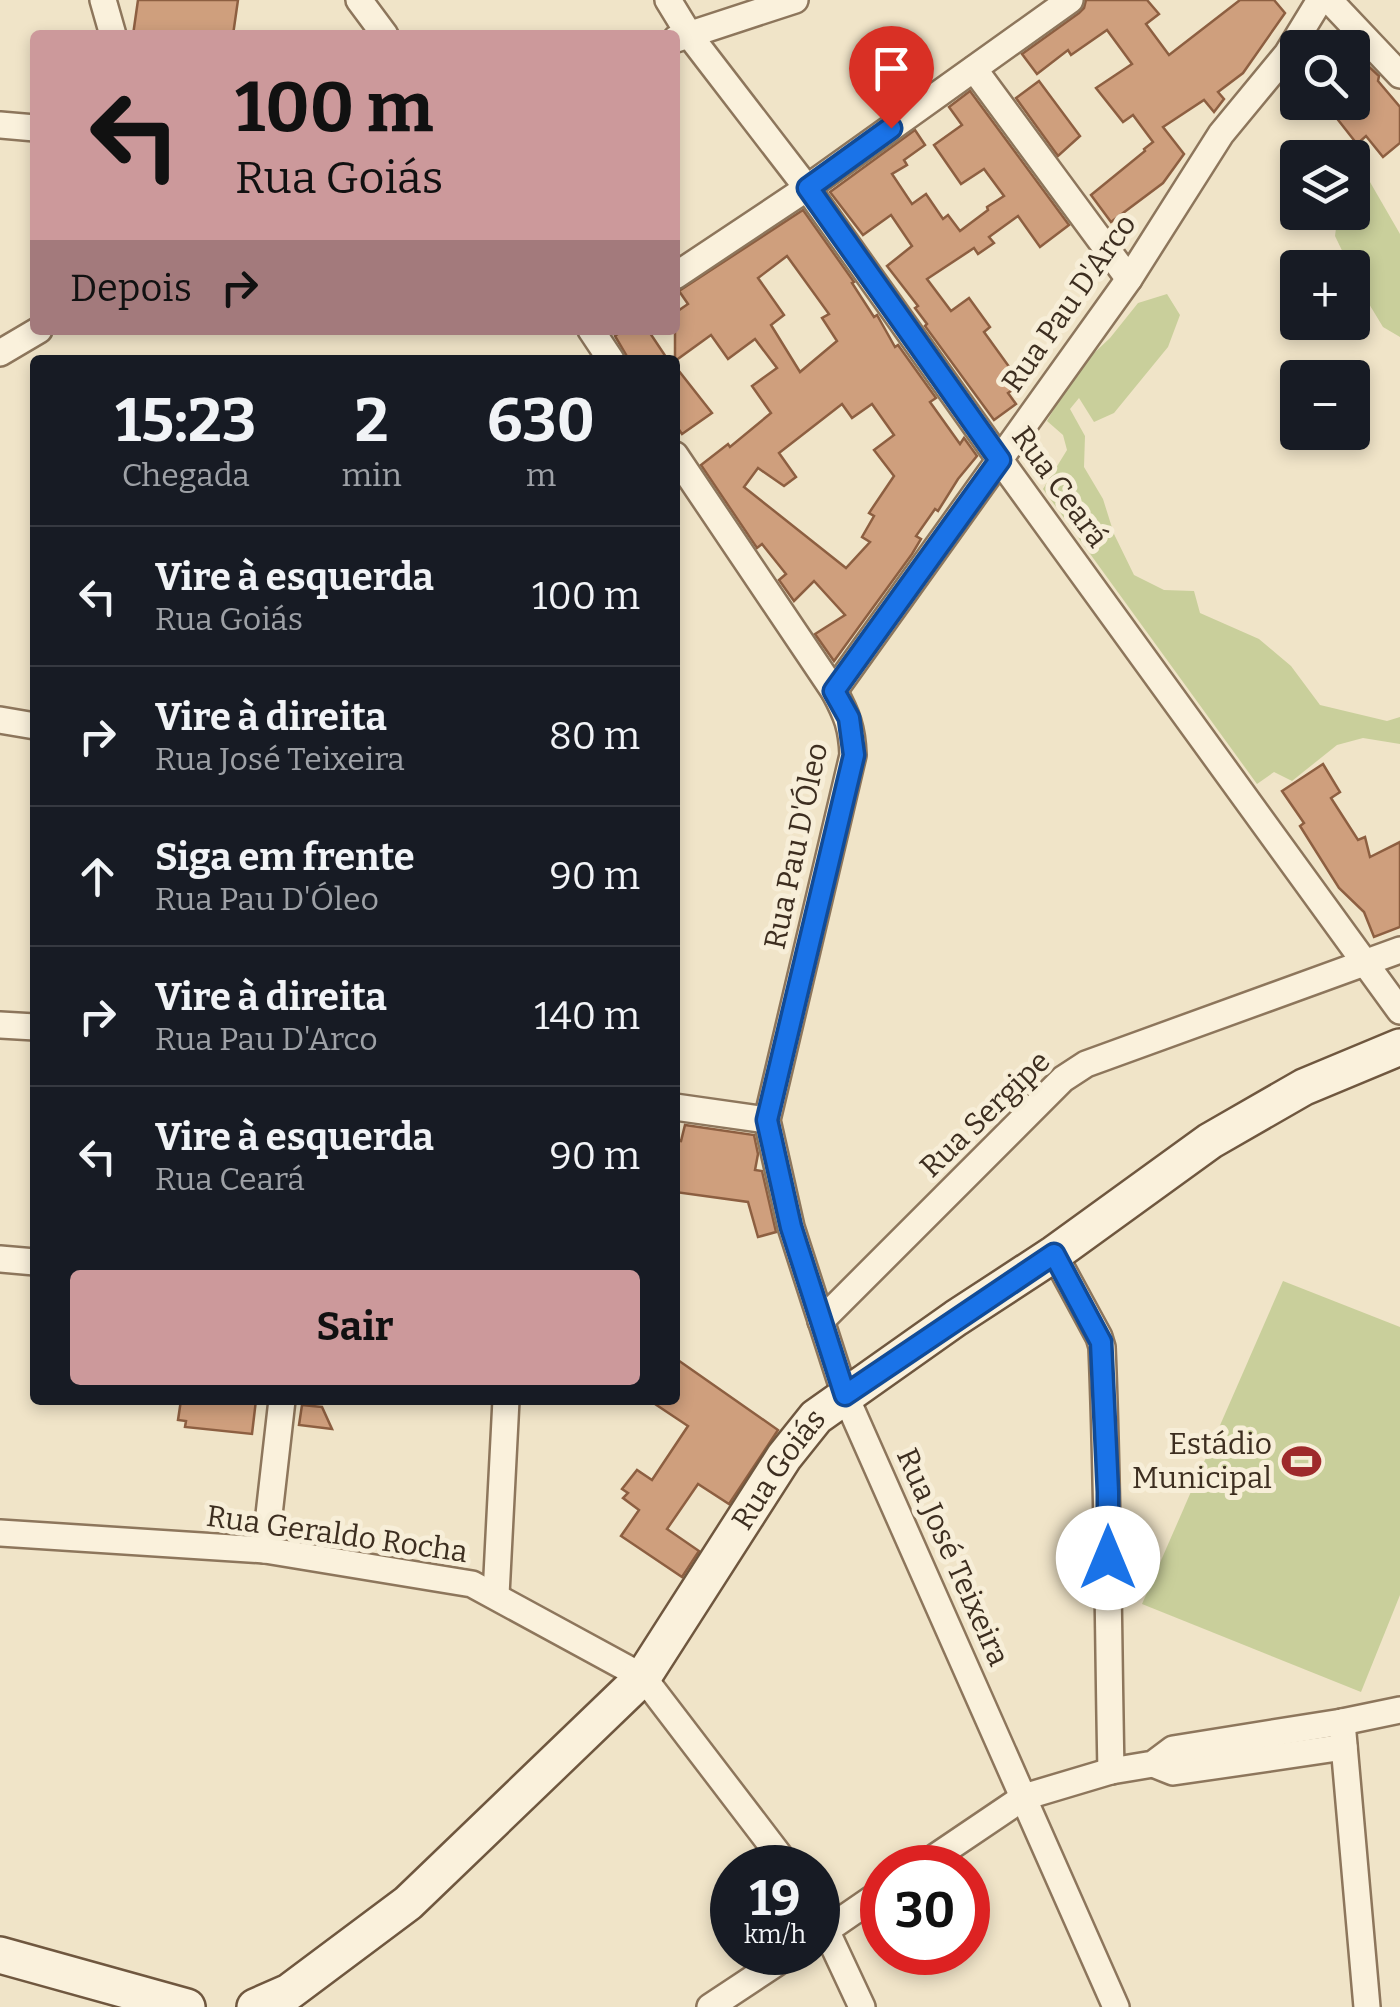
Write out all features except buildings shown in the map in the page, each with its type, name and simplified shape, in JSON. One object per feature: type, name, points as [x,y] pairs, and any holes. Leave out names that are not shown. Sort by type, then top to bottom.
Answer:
[{"type":"street","points":[[103,0],[112,30]]},
{"type":"street","points":[[360,0],[381,30]]},
{"type":"street","name":"Rua Ceará","points":[[668,0],[679,30]]},
{"type":"street","points":[[682,38],[795,0]]},
{"type":"street","points":[[680,273],[808,188],[1070,0]]},
{"type":"street","name":"Rua Pau D'Arco","points":[[834,691],[1128,279],[1221,134],[1287,54],[1320,0]]},
{"type":"street","points":[[1329,0],[1400,75]]},
{"type":"street","name":"Rua Ceará","points":[[682,38],[808,188],[1400,1012]]},
{"type":"street","points":[[974,69],[1128,279]]},
{"type":"street","points":[[0,126],[30,128]]},
{"type":"street","points":[[0,353],[31,335]]},
{"type":"street","name":"Rua Pau D'Óleo","points":[[680,462],[834,691],[849,718],[854,755],[767,1120]]},
{"type":"street","points":[[0,720],[30,725]]},
{"type":"street","name":"Rua Sergipe","points":[[821,1321],[1062,1079],[1086,1064],[1400,950]]},
{"type":"street","points":[[0,1025],[30,1027]]},
{"type":"street","name":"Rua Goiás","points":[[255,2007],[288,1992],[408,1904],[643,1676],[784,1457],[816,1417],[1210,1142],[1304,1087],[1400,1047]]},
{"type":"street","points":[[680,1108],[767,1120]]},
{"type":"street","name":"Rua José Teixeira","points":[[767,1120],[791,1227],[845,1395],[1116,2007]]},
{"type":"street","points":[[1054,1254],[1102,1346],[1111,1771]]},
{"type":"street","points":[[0,1259],[30,1262]]},
{"type":"street","points":[[265,1550],[281,1405]]},
{"type":"street","points":[[496,1596],[506,1405]]},
{"type":"street","name":"Rua Geraldo Rocha","points":[[0,1533],[265,1550],[472,1584],[643,1676],[772,1845]]},
{"type":"street","points":[[953,1845],[1024,1797],[1111,1771],[1154,1764],[1173,1749],[1343,1734],[1399,1708]]},
{"type":"street","points":[[1343,1734],[1367,2007]]},
{"type":"street","points":[[0,1956],[187,2007]]},
{"type":"street","points":[[840,1966],[862,2007]]},
{"type":"street","points":[[710,2007],[758,1975]]},
{"type":"green space","points":[[1370,182],[1400,234],[1400,337],[1383,327],[1370,306],[1370,250],[1342,250],[1336,230],[1370,230]]},
{"type":"green space","points":[[1167,294],[1180,315],[1168,347],[1114,413],[1094,422],[1079,398],[1070,409],[1085,436],[1084,467],[1103,499],[1114,534],[1134,575],[1164,590],[1194,591],[1200,613],[1259,639],[1291,666],[1320,705],[1387,721],[1400,717],[1400,744],[1363,738],[1337,745],[1292,781],[1274,772],[1257,784],[1043,489],[1067,450],[1063,435],[1047,421],[1077,369],[1110,338],[1138,303]]},
{"type":"green space","name":"Estádio Municipal","points":[[1283,1281],[1400,1327],[1400,1595],[1361,1692],[1142,1604]]},
{"type":"place","name":"Estádio Municipal","points":[[1302,1461]]},
{"type":"route","points":[[891,128],[808,188],[1000,460],[834,691],[849,718],[854,755],[767,1120],[791,1227],[845,1395],[1054,1254],[1101,1342],[1108,1558]]}]
